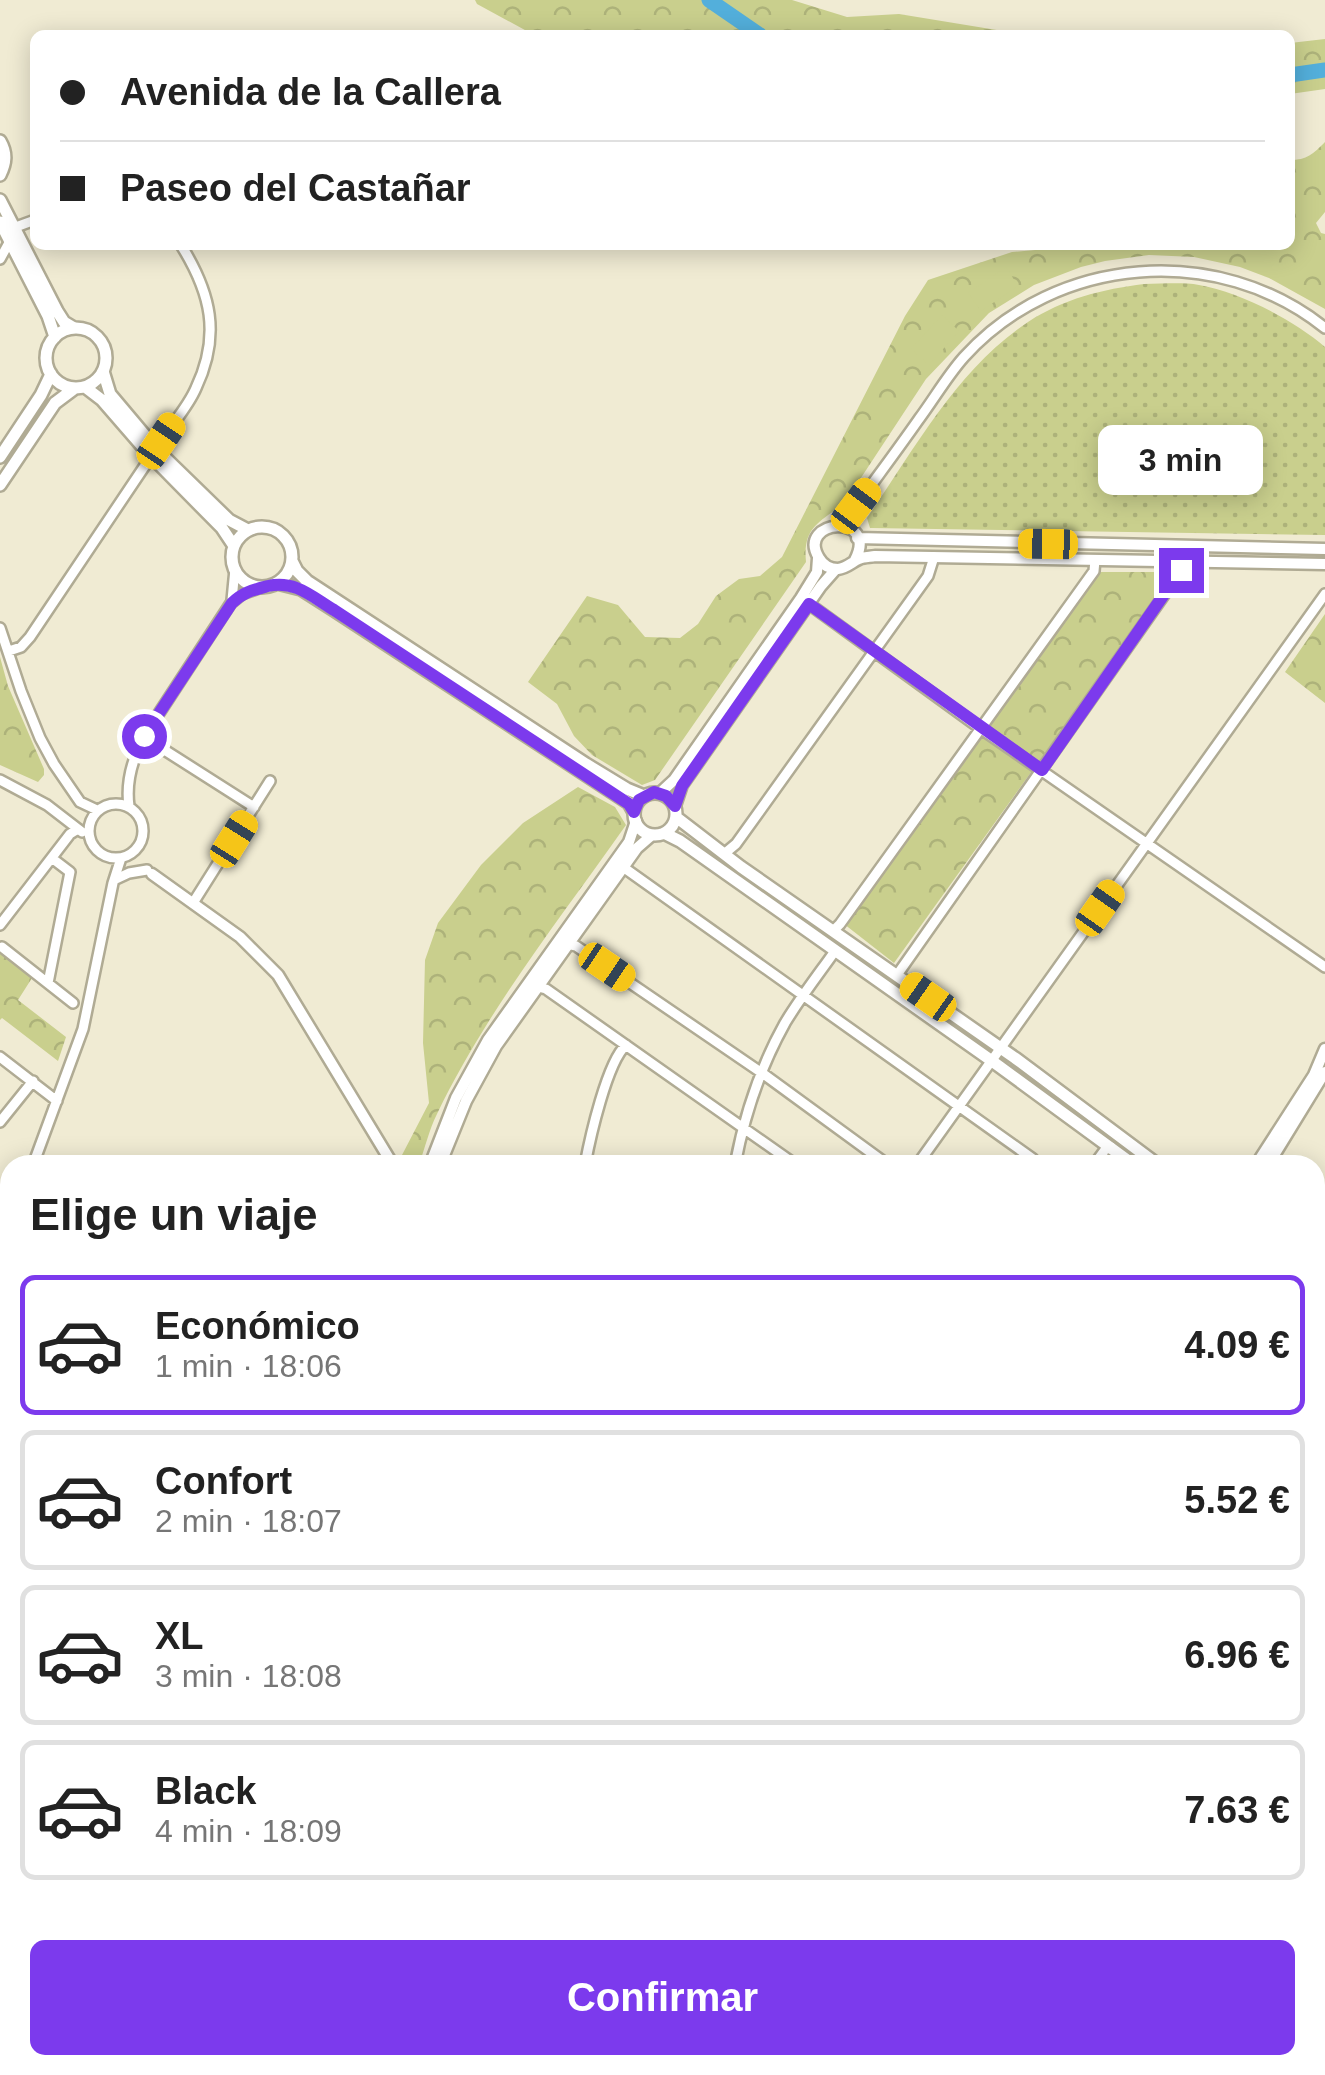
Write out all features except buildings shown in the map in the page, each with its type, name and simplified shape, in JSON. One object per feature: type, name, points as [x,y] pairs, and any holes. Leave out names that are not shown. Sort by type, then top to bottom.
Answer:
[{"type":"main road","points":[[0,141],[6,155],[0,175]]},
{"type":"main road","points":[[0,200],[55,337]]},
{"type":"main road","points":[[0,222],[12,234],[64,322],[92,333],[101,341],[105,352],[103,371],[110,394],[153,452],[228,520],[248,530]]},
{"type":"main road","points":[[74,328],[55,337],[47,351],[51,374],[66,386],[80,387],[102,400],[222,528],[234,546]]},
{"type":"main road","points":[[0,485],[55,403],[93,383],[103,371]]},
{"type":"main road","points":[[0,457],[51,374]]},
{"type":"main road","points":[[400,648],[300,589],[277,583],[262,587],[246,581],[235,569],[234,546],[248,530],[266,526],[280,532],[288,541],[297,571],[307,581],[400,648],[583,768],[629,804],[645,832],[680,841],[1121,1155]]},
{"type":"main road","points":[[277,583],[292,561]]},
{"type":"main road","points":[[583,768],[644,796]]},
{"type":"main road","points":[[635,817],[639,800],[644,796],[660,793],[672,800],[676,812],[724,854],[1001,1048],[1145,1155]]},
{"type":"main road","points":[[658,834],[670,829],[676,812]]},
{"type":"street","points":[[0,260],[12,234],[30,223]]},
{"type":"street","points":[[8,651],[22,646],[30,637],[196,391],[208,355],[211,327],[207,296],[184,250]]},
{"type":"street","points":[[845,526],[965,357],[1014,314],[1072,286],[1130,271],[1214,276],[1285,302],[1325,328]]},
{"type":"street","points":[[660,793],[674,780],[813,581],[817,572],[816,544],[821,532],[832,526],[845,526],[857,538],[858,553],[843,568],[829,567],[818,557]]},
{"type":"street","points":[[857,538],[1325,549]]},
{"type":"street","points":[[854,560],[875,556],[1325,564]]},
{"type":"street","points":[[724,854],[736,844],[928,576],[934,557]]},
{"type":"street","points":[[834,931],[1094,571],[1096,560]]},
{"type":"street","points":[[897,975],[1188,561]]},
{"type":"street","points":[[232,603],[235,569]]},
{"type":"street","points":[[676,812],[682,786],[836,569]]},
{"type":"street","points":[[262,587],[242,594],[232,603],[144,736],[126,788],[115,803],[97,810],[88,824],[89,836],[96,849],[108,857],[123,858],[149,872],[218,920],[278,974],[388,1155]]},
{"type":"street","points":[[925,1155],[1325,594]]},
{"type":"street","points":[[809,604],[980,728],[1325,967]]},
{"type":"street","points":[[0,628],[29,713],[54,764],[80,802],[97,810]]},
{"type":"street","points":[[144,736],[254,807]]},
{"type":"street","points":[[0,780],[89,836]]},
{"type":"street","points":[[193,903],[270,781]]},
{"type":"street","points":[[37,1155],[82,1030],[114,881],[123,858],[138,847],[143,834],[140,818],[129,806],[126,788]]},
{"type":"street","points":[[115,803],[129,806]]},
{"type":"street","points":[[434,1155],[456,1098],[488,1040],[629,842],[635,817]]},
{"type":"street","points":[[74,825],[88,824]]},
{"type":"street","points":[[0,925],[53,859],[74,825]]},
{"type":"street","points":[[444,1155],[466,1101],[496,1046],[637,848],[658,834]]},
{"type":"street","points":[[138,847],[149,872]]},
{"type":"street","points":[[108,857],[114,881]]},
{"type":"street","points":[[48,983],[70,872],[53,859]]},
{"type":"street","points":[[623,868],[1027,1155]]},
{"type":"street","points":[[114,881],[129,873],[149,872]]},
{"type":"street","points":[[568,944],[762,1073],[874,1155]]},
{"type":"street","points":[[2,947],[73,1002]]},
{"type":"street","points":[[737,1155],[762,1073],[786,1022],[834,951]]},
{"type":"street","points":[[538,987],[782,1155]]},
{"type":"street","points":[[588,1155],[605,1090],[620,1050],[626,1045]]},
{"type":"street","points":[[1262,1155],[1314,1075],[1325,1049]]},
{"type":"street","points":[[0,1057],[58,1101]]},
{"type":"street","points":[[1274,1155],[1325,1072]]},
{"type":"street","points":[[0,1122],[33,1082]]},
{"type":"street","points":[[1101,1155],[1111,1147]]},
{"type":"green space","points":[[475,0],[792,0],[847,17],[899,14],[997,30],[525,30]]},
{"type":"green space","points":[[1325,39],[1325,89],[1295,93],[1295,42]]},
{"type":"green space","points":[[1325,142],[1325,212],[1316,223],[1325,234],[1325,309],[1240,267],[1194,257],[1149,255],[1081,267],[1034,285],[989,313],[926,379],[849,496],[812,530],[806,562],[655,780],[642,785],[592,755],[574,736],[557,704],[528,682],[587,596],[618,605],[645,637],[680,638],[698,624],[716,596],[739,579],[760,576],[782,557],[905,316],[928,280],[1012,252],[1035,250],[1295,250],[1295,160],[1309,156]]},
{"type":"green space","points":[[1006,267],[1018,286],[981,311],[968,293]]},
{"type":"green space","points":[[1144,284],[1192,284],[1232,294],[1282,317],[1325,347],[1325,535],[870,528],[867,518],[938,412],[1003,341],[1041,314],[1069,301]]},
{"type":"green space","points":[[942,315],[959,331],[929,365],[911,349]]},
{"type":"green space","points":[[1099,572],[1175,572],[894,963],[844,924]]},
{"type":"green space","points":[[1325,614],[1325,703],[1285,672]]},
{"type":"green space","points":[[0,657],[8,686],[44,769],[38,782],[0,765]]},
{"type":"green space","points":[[578,787],[615,807],[626,825],[478,1038],[437,1114],[422,1155],[402,1155],[429,1103],[423,1043],[425,960],[438,923],[481,865],[523,823]]},
{"type":"green space","points":[[0,952],[32,978],[18,1000],[66,1037],[58,1061],[0,1020]]},
{"type":"waterway","points":[[709,0],[753,30]]},
{"type":"waterway","points":[[1295,74],[1325,70]]},
{"type":"route","points":[[144,736],[232,603],[248,591],[277,583],[300,589],[334,610],[629,804],[634,812],[639,800],[654,792],[666,796],[675,806],[682,786],[809,604],[1042,770],[1181,570]]}]
